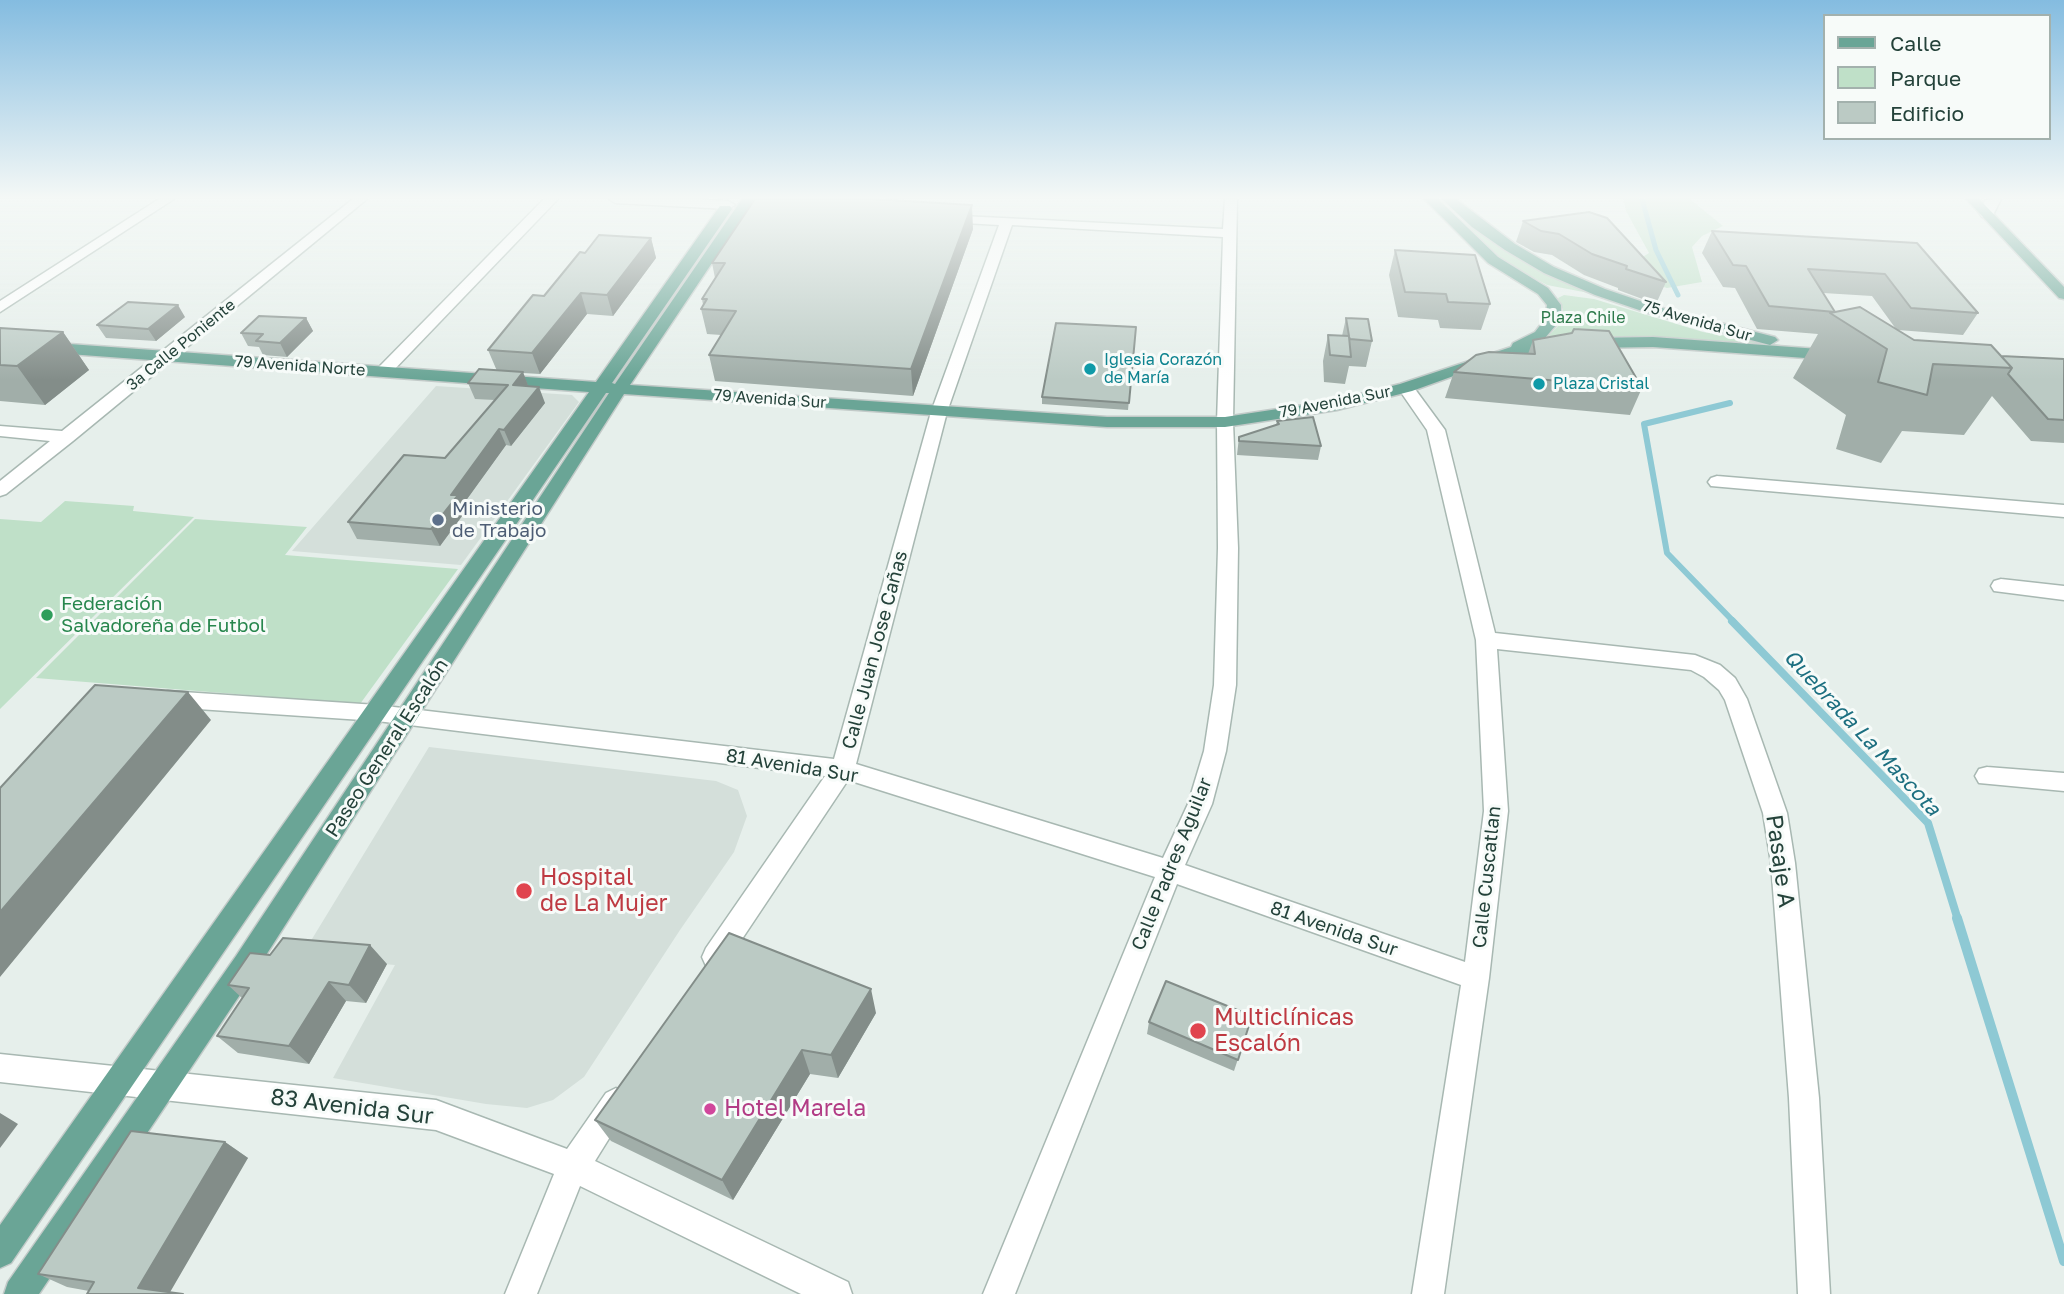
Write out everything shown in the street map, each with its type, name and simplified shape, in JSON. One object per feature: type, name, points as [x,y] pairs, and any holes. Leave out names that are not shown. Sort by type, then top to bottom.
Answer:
[{"type":"main road","name":"Paseo General Escalón","points":[[0,1252],[377,713],[702,259]]},
{"type":"main road","points":[[1492,259],[1543,291],[1554,305],[1550,325],[1531,340],[1503,353]]},
{"type":"main road","name":"75 Avenida Sur","points":[[1532,259],[1549,270],[1600,292],[1653,310],[1746,336],[1847,356]]},
{"type":"main road","points":[[2030,259],[2064,295]]},
{"type":"main road","points":[[1543,291],[1580,292],[1678,323],[1746,336]]},
{"type":"main road","name":"79 Avenida Sur","points":[[610,388],[1107,422],[1225,422],[1337,405],[1406,388],[1503,353],[1577,344],[1653,342],[1847,356]]},
{"type":"main road","name":"79 Avenida Norte","points":[[0,344],[610,388]]},
{"type":"main road","name":"Paseo General Escalón","points":[[20,1294],[245,965],[408,717],[610,388]]},
{"type":"street","points":[[0,308],[75,259]]},
{"type":"street","name":"3a Calle Poniente","points":[[0,490],[287,259]]},
{"type":"street","points":[[383,372],[493,259]]},
{"type":"street","name":"Calle Juan Jose Cañas","points":[[704,974],[843,769],[939,412],[994,259]]},
{"type":"street","name":"Calle Padres Aguilar","points":[[999,1294],[1170,871],[1200,804],[1215,751],[1225,685],[1228,548],[1225,422],[1230,259]]},
{"type":"street","name":"Calle Cuscatlan","points":[[1406,388],[1436,430],[1486,640],[1496,811],[1476,978],[1428,1294]]},
{"type":"street","points":[[0,431],[67,437]]},
{"type":"street","points":[[1717,482],[2064,511]]},
{"type":"street","points":[[2001,586],[2064,593]]},
{"type":"street","name":"Pasaje A","points":[[1486,640],[1695,663],[1712,671],[1727,684],[1736,699],[1775,813],[1783,863],[1804,1098],[1814,1294]]},
{"type":"street","name":"81 Avenida Sur","points":[[146,698],[377,713],[843,769],[1170,871],[1476,978]]},
{"type":"street","points":[[1987,776],[2064,782]]},
{"type":"street","name":"83 Avenida Sur","points":[[0,1068],[436,1115],[573,1166],[836,1294]]},
{"type":"street","points":[[521,1294],[573,1166],[627,1087]]},
{"type":"shaded area","points":[[436,386],[572,395],[579,402],[461,565],[292,551]]},
{"type":"shaded area","name":"Hospital de La Mujer","points":[[429,747],[716,781],[738,790],[747,816],[734,852],[584,1077],[553,1100],[527,1108],[486,1104],[333,1078],[395,965],[301,957]]},
{"type":"green space","points":[[1501,259],[1521,259],[1599,295],[1547,285]]},
{"type":"green space","points":[[1696,259],[1702,282],[1667,288],[1651,283],[1636,261]]},
{"type":"green space","name":"Plaza Chile","points":[[1564,295],[1594,299],[1703,332],[1799,348],[1543,341],[1560,324],[1563,310],[1558,298]]},
{"type":"green space","name":"Federación Salvadoreña de Futbol","points":[[65,501],[134,506],[133,511],[194,517],[0,709],[0,519],[41,522]]},
{"type":"green space","points":[[195,519],[307,527],[285,555],[458,569],[360,704],[36,678]]},
{"type":"building","points":[[574,259],[634,259],[607,295],[581,293],[532,353],[488,350],[533,295],[544,296]]},
{"type":"building","points":[[714,259],[952,259],[911,369],[709,355],[736,311],[701,309],[707,299],[702,299],[725,263],[712,263]]},
{"type":"building","points":[[1397,259],[1476,259],[1490,304],[1448,302],[1446,294],[1405,292]]},
{"type":"building","points":[[1608,259],[1645,259],[1666,282],[1626,269],[1627,266]]},
{"type":"building","points":[[1730,259],[1931,259],[1978,313],[1911,308],[1885,274],[1808,269],[1835,312],[1769,306],[1746,266],[1733,265]]},
{"type":"building","points":[[128,302],[178,305],[148,329],[97,325]]},
{"type":"building","points":[[1860,307],[1914,340],[1991,345],[2012,368],[1933,364],[1927,395],[1878,382],[1887,349],[1830,313]]},
{"type":"building","points":[[259,316],[306,318],[280,343],[256,341],[263,334],[241,333]]},
{"type":"building","points":[[1346,318],[1368,319],[1372,341],[1349,337],[1351,357],[1330,355],[1328,335],[1349,336]]},
{"type":"building","name":"Iglesia Corazón de María","points":[[1056,323],[1136,327],[1129,403],[1042,397]]},
{"type":"building","points":[[0,328],[63,332],[17,366],[0,365]]},
{"type":"building","points":[[1574,329],[1609,331],[1642,388],[1454,372],[1476,355],[1489,352],[1535,354],[1533,340],[1572,333]]},
{"type":"building","points":[[2001,356],[2064,359],[2064,420],[2048,419],[2008,374],[2012,368]]},
{"type":"building","points":[[479,369],[523,372],[513,385],[539,387],[504,430],[499,429],[451,495],[458,495],[431,529],[348,522],[404,455],[445,458],[508,385],[468,383]]},
{"type":"building","points":[[1313,417],[1321,446],[1239,441],[1239,437],[1279,424],[1277,421]]},
{"type":"building","points":[[95,685],[188,692],[0,912],[0,788]]},
{"type":"building","name":"Hotel Marela","points":[[729,933],[871,989],[831,1055],[802,1050],[722,1180],[595,1120]]},
{"type":"building","points":[[283,938],[370,945],[349,985],[329,982],[289,1046],[217,1036],[249,988],[228,985],[250,953],[270,955]]},
{"type":"building","name":"Multiclínicas Escalón","points":[[1166,981],[1252,1016],[1238,1060],[1149,1022]]},
{"type":"building","points":[[131,1131],[225,1142],[138,1288],[183,1294],[87,1294],[94,1282],[38,1274]]},
{"type":"waterway","name":"Quebrada La Mascota","points":[[1661,259],[1678,295]]},
{"type":"waterway","name":"Quebrada La Mascota","points":[[1730,403],[1644,424],[1667,553],[1734,622]]},
{"type":"waterway","name":"Quebrada La Mascota","points":[[1732,621],[1928,823],[1958,920]]},
{"type":"waterway","name":"Quebrada La Mascota","points":[[1957,918],[2064,1261]]},
{"type":"place","name":"Iglesia Corazón de María","points":[[1090,369]]},
{"type":"place","name":"Plaza Cristal","points":[[1539,384]]},
{"type":"place","name":"Ministerio de Trabajo","points":[[438,520]]},
{"type":"place","name":"Federación Salvadoreña de Futbol","points":[[47,615]]},
{"type":"place","name":"Hospital de La Mujer","points":[[524,891]]},
{"type":"place","name":"Multiclínicas Escalón","points":[[1198,1031]]},
{"type":"place","name":"Hotel Marela","points":[[710,1109]]}]
